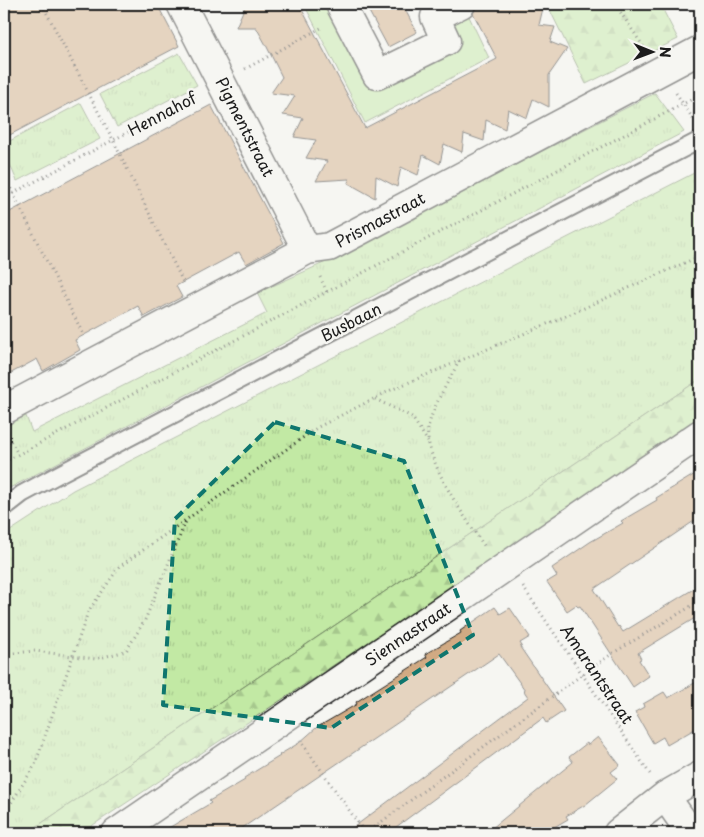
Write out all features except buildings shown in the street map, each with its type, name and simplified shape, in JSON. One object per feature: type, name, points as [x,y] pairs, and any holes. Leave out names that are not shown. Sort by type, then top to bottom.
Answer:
[{"type":"street","name":"Pigmentstraat","points":[[181,4],[307,250]]},
{"type":"street","points":[[343,9],[378,75],[446,41],[435,17],[461,4]]},
{"type":"street","name":"Prismastraat","points":[[4,410],[307,250],[330,247],[700,50]]},
{"type":"street","name":"Siennastraat","points":[[116,833],[700,434]]},
{"type":"street","points":[[618,833],[665,796],[700,776]]},
{"type":"street","points":[[665,796],[690,833]]},
{"type":"lane","name":"Busbaan","points":[[4,508],[22,494],[70,468],[700,140]]},
{"type":"path","points":[[42,4],[197,308]]},
{"type":"path","name":"Hennahof","points":[[4,198],[222,82],[284,47],[343,9]]},
{"type":"path","points":[[4,462],[700,96]]},
{"type":"path","points":[[4,176],[96,361]]},
{"type":"path","points":[[4,810],[11,803],[34,765],[88,612],[119,567],[318,427],[374,399],[700,256]]},
{"type":"path","points":[[429,442],[428,425],[459,361]]},
{"type":"path","points":[[374,399],[412,417],[429,442]]},
{"type":"path","points":[[4,429],[18,454]]},
{"type":"path","name":"Amarantstraat","points":[[429,442],[440,473],[460,512],[505,568],[582,674],[665,796]]},
{"type":"path","points":[[4,654],[35,651],[96,659],[126,651],[145,620],[187,519]]},
{"type":"path","points":[[285,718],[365,833],[582,674],[613,653],[700,601]]},
{"type":"highlighted area","points":[[275,422],[404,461],[473,635],[331,728],[163,705],[175,519]]},
{"type":"green space","points":[[304,4],[341,4],[378,75],[446,41],[435,17],[463,4],[489,58],[365,123]]},
{"type":"green space","points":[[547,4],[660,4],[678,39],[586,84]]},
{"type":"green space","points":[[179,53],[197,85],[117,127],[100,94]]},
{"type":"green space","points":[[655,93],[684,132],[4,491],[4,426],[26,416],[32,432],[267,313],[257,293],[337,257]]},
{"type":"green space","points":[[81,103],[100,139],[17,181],[4,151],[4,144]]},
{"type":"green space","points":[[700,170],[700,379],[27,833],[4,833],[4,535],[73,490]]},
{"type":"green space","points":[[700,379],[700,422],[81,833],[27,833]]}]
